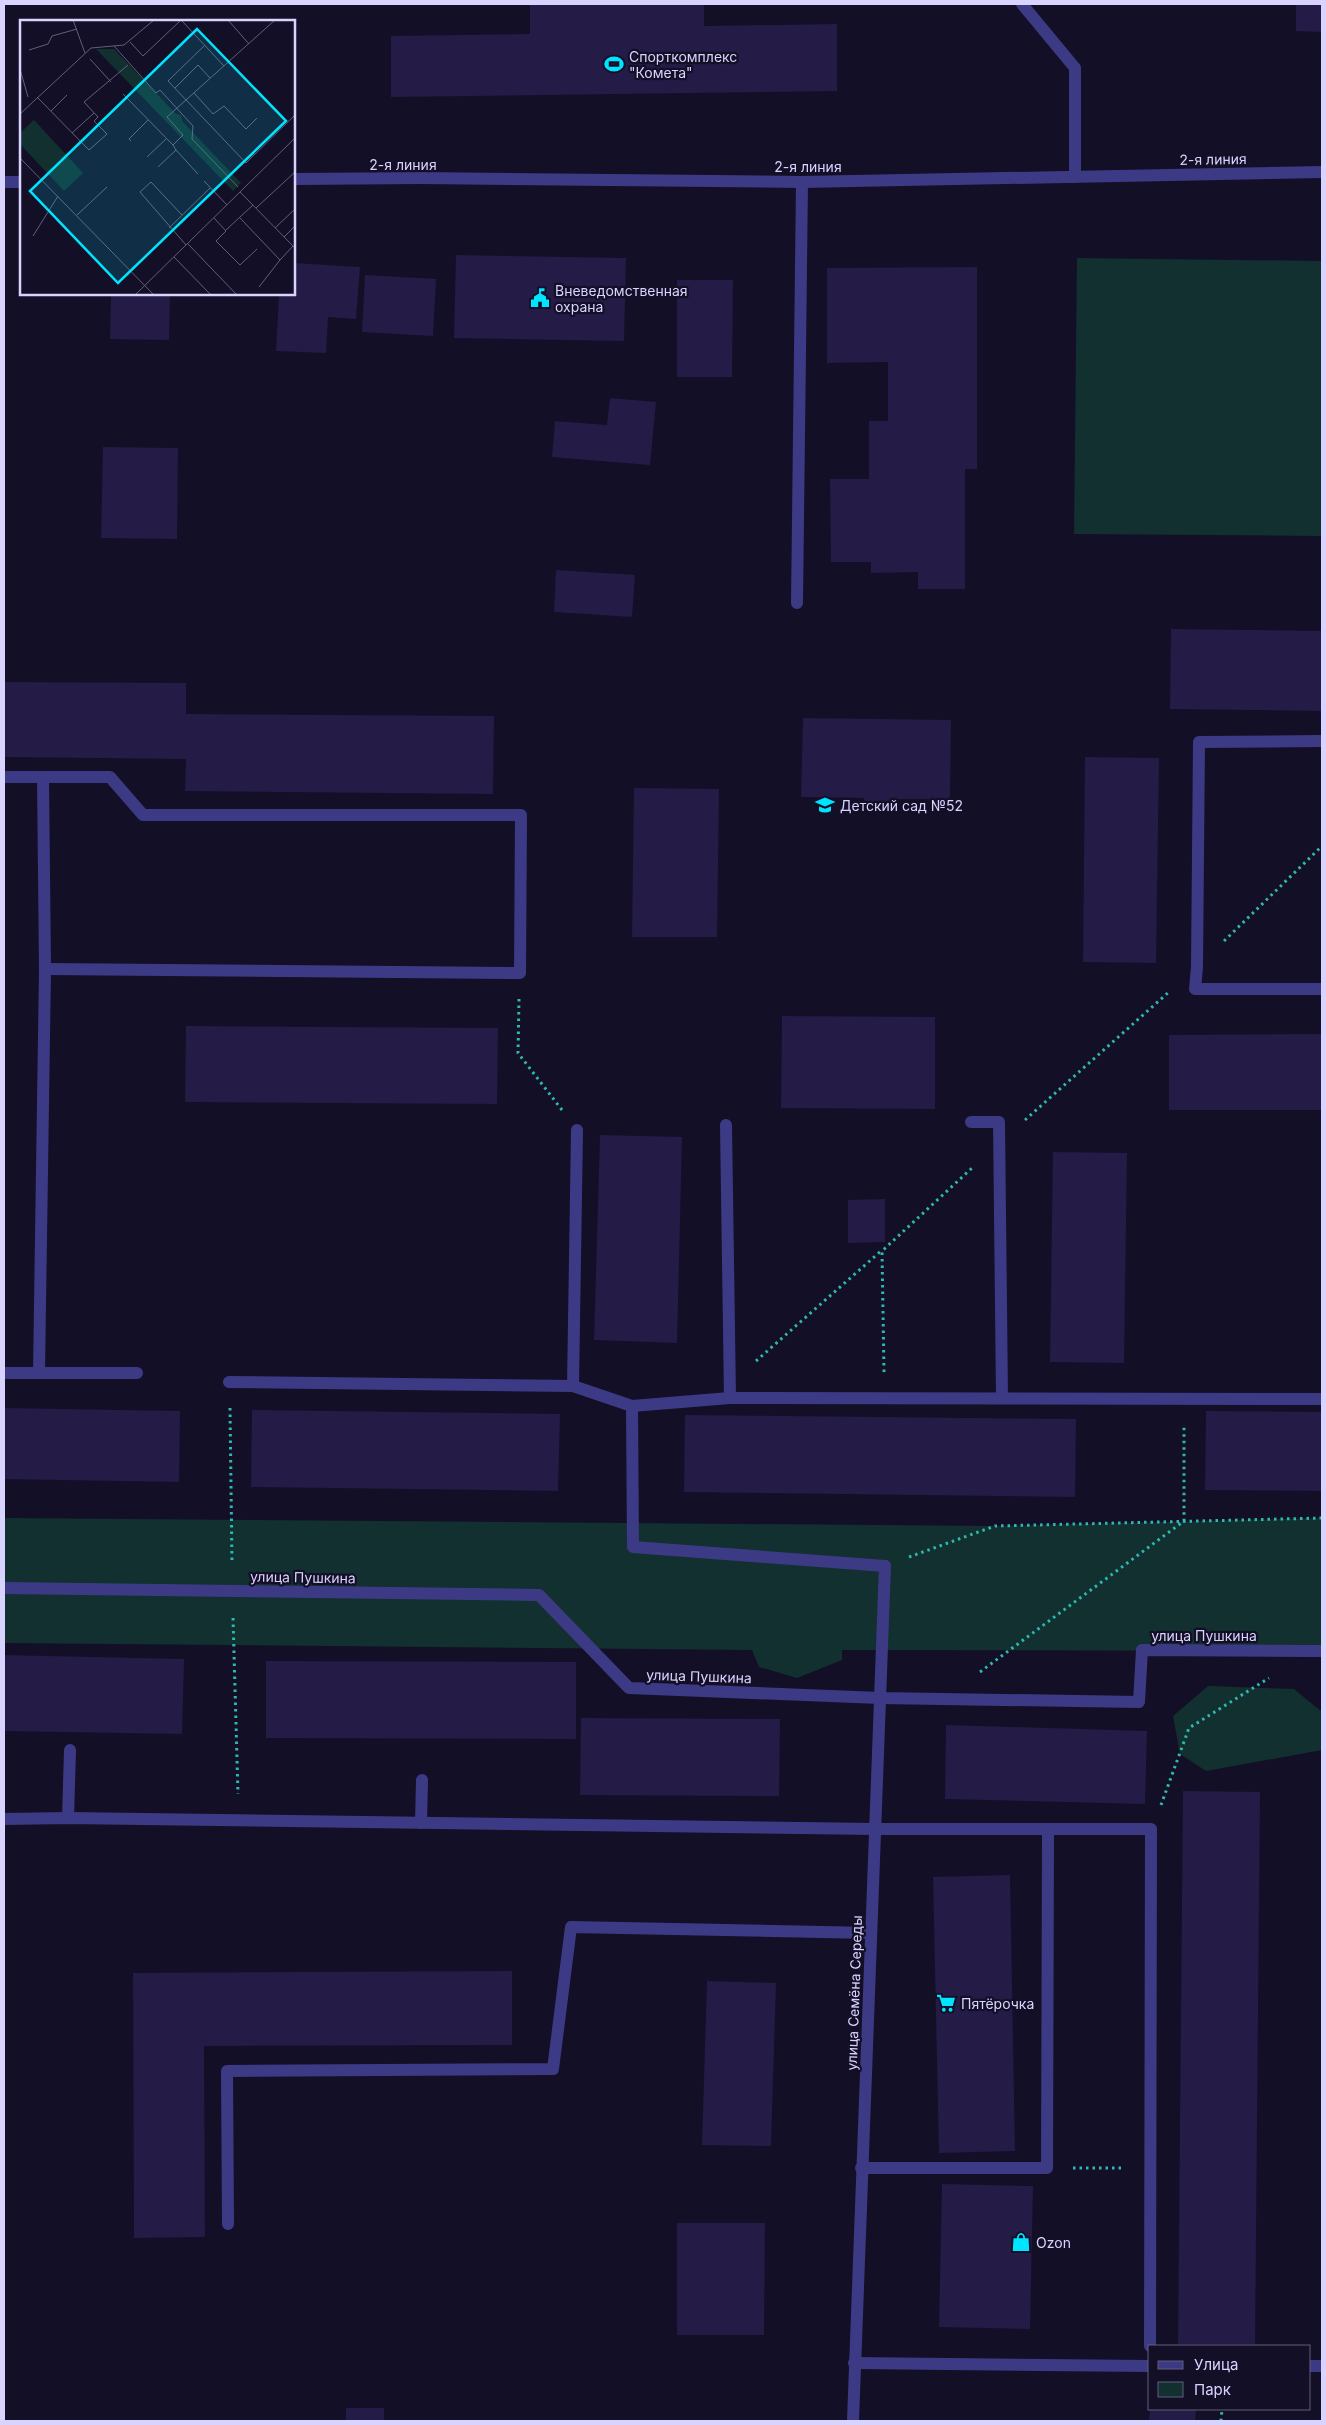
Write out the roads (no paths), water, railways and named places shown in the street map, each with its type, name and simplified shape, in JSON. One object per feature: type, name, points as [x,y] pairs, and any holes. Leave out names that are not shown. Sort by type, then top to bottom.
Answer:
[{"type":"street","points":[[1022,4],[1075,68],[1075,177]]},
{"type":"street","name":"2-я линия","points":[[295,180],[422,178],[802,182],[1322,172]]},
{"type":"street","points":[[4,182],[20,182]]},
{"type":"street","points":[[797,603],[802,182]]},
{"type":"street","points":[[1322,741],[1199,742],[1197,967],[1195,988],[1322,989]]},
{"type":"street","points":[[4,777],[110,777],[143,815],[521,814],[520,973],[45,969]]},
{"type":"street","points":[[39,1372],[45,969],[43,777]]},
{"type":"street","points":[[971,1122],[999,1122],[1002,1398]]},
{"type":"street","points":[[726,1125],[730,1398]]},
{"type":"street","points":[[572,1386],[578,1130]]},
{"type":"street","points":[[4,1373],[137,1373]]},
{"type":"street","points":[[229,1382],[572,1386],[632,1406],[730,1398],[1322,1399]]},
{"type":"street","name":"улица Семёна Середы","points":[[632,1406],[633,1547],[885,1566],[853,2421]]},
{"type":"street","name":"улица Пушкина","points":[[4,1588],[539,1595],[629,1688],[880,1698],[1139,1702],[1142,1650],[1317,1651]]},
{"type":"street","points":[[68,1818],[70,1750]]},
{"type":"street","points":[[421,1822],[422,1780]]},
{"type":"street","points":[[4,1819],[421,1822],[875,1829],[1151,1829],[1150,2345]]},
{"type":"street","points":[[861,2168],[1047,2168],[1048,1830]]},
{"type":"street","points":[[228,2224],[227,2071],[553,2069],[571,1928],[871,1933]]},
{"type":"street","points":[[854,2363],[1148,2366]]},
{"type":"place","name":"Спорткомплекс \"Комета\"","points":[[614,64]]},
{"type":"place","name":"Вневедомственная охрана","points":[[540,298]]},
{"type":"place","name":"Детский сад №52","points":[[825,805]]},
{"type":"place","name":"Пятёрочка","points":[[946,2003]]},
{"type":"place","name":"Ozon","points":[[1021,2242]]}]
